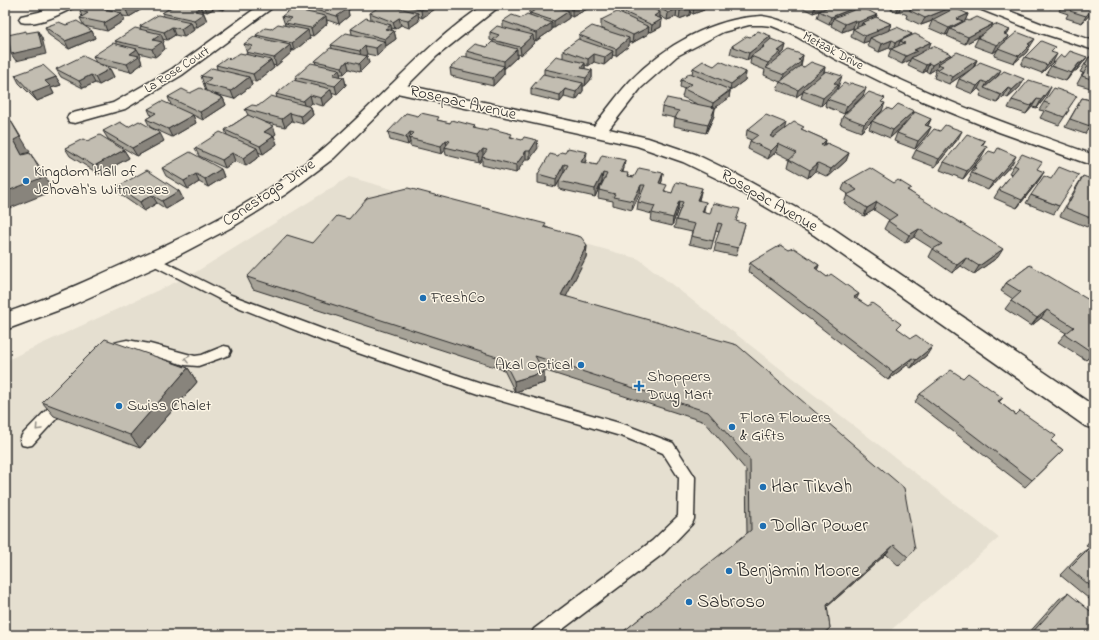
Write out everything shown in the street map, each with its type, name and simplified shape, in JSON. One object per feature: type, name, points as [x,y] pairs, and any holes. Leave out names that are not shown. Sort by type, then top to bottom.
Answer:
[{"type":"street","points":[[26,19],[43,16],[68,5]]},
{"type":"street","name":"La Rose Court","points":[[75,118],[119,106],[126,102],[177,72],[269,5]]},
{"type":"street","points":[[982,5],[1040,28],[1094,46]]},
{"type":"street","name":"Conestoga Drive","points":[[5,322],[46,308],[153,260],[211,231],[276,192],[327,154],[397,88],[428,56],[491,6]]},
{"type":"street","name":"Metzak Drive","points":[[597,133],[635,85],[669,55],[704,35],[749,21],[766,21],[788,27],[841,56],[914,92],[1003,129],[1094,161]]},
{"type":"street","name":"Rosepac Avenue","points":[[397,88],[642,142],[689,158],[726,176],[807,222],[1094,419]]},
{"type":"lane","points":[[153,260],[227,298],[328,337],[481,389],[626,431],[668,448],[687,477],[686,519],[658,547],[540,635]]},
{"type":"lane","points":[[97,366],[112,350],[129,345],[196,362],[224,351]]},
{"type":"lane","points":[[27,440],[75,389]]},
{"type":"shaded area","points":[[349,177],[639,259],[999,538],[885,635],[5,635],[5,361],[191,275]]},
{"type":"building","points":[[90,5],[121,13],[104,23],[80,18],[88,13],[80,11]]},
{"type":"building","points":[[103,5],[134,5],[126,10]]},
{"type":"building","points":[[175,5],[193,5],[201,7],[195,11],[204,13],[194,20],[162,13]]},
{"type":"building","points":[[296,5],[342,5],[340,7],[348,9],[337,16]]},
{"type":"building","points":[[382,5],[388,5],[418,13],[408,20],[399,18],[393,22],[370,13]]},
{"type":"building","points":[[404,5],[429,5],[421,10]]},
{"type":"building","points":[[552,5],[569,11],[554,21],[530,13],[537,9],[529,6]]},
{"type":"building","points":[[563,5],[581,5],[572,9]]},
{"type":"building","points":[[635,5],[644,5],[660,12],[654,16],[662,19],[652,25],[622,11]]},
{"type":"building","points":[[655,5],[687,5],[691,7],[680,11],[677,9],[668,13]]},
{"type":"building","points":[[835,5],[859,6],[831,17],[819,11]]},
{"type":"building","points":[[905,5],[919,5],[911,8]]},
{"type":"building","points":[[923,5],[948,5],[952,7],[925,18],[909,10]]},
{"type":"building","points":[[1066,5],[1094,5],[1094,7],[1086,16],[1070,11],[1073,7]]},
{"type":"building","points":[[862,7],[877,15],[858,22],[855,20],[845,24],[833,18]]},
{"type":"building","points":[[955,8],[968,14],[957,19],[963,21],[949,28],[932,20]]},
{"type":"building","points":[[291,9],[326,16],[311,28],[285,23],[291,18],[282,16]]},
{"type":"building","points":[[617,12],[649,27],[633,35],[601,20]]},
{"type":"building","points":[[527,14],[552,23],[536,33],[503,21],[512,15],[521,18]]},
{"type":"building","points":[[158,15],[191,22],[181,29],[172,27],[164,32],[140,26]]},
{"type":"building","points":[[876,17],[891,24],[865,36],[853,29],[865,24],[862,23]]},
{"type":"building","points":[[977,17],[993,24],[968,37],[950,29],[967,20],[969,21]]},
{"type":"building","points":[[366,18],[391,25],[385,29],[394,31],[385,39],[351,29]]},
{"type":"building","points":[[77,21],[92,31],[65,41],[45,27],[59,22],[66,25]]},
{"type":"building","points":[[278,24],[308,30],[292,43],[256,35],[265,28],[271,29]]},
{"type":"building","points":[[995,24],[1010,30],[1004,34],[1009,36],[997,45],[978,38]]},
{"type":"building","points":[[497,26],[533,35],[520,47],[493,40],[499,35],[490,32]]},
{"type":"building","points":[[592,26],[629,38],[616,49],[579,35]]},
{"type":"building","points":[[897,27],[912,34],[896,42],[892,40],[882,44],[870,38]]},
{"type":"building","points":[[135,28],[161,34],[153,40],[162,42],[152,49],[115,41]]},
{"type":"building","points":[[26,31],[26,33],[38,31],[42,47],[11,54],[8,35]]},
{"type":"building","points":[[758,31],[771,36],[749,53],[732,46],[747,36],[750,37]]},
{"type":"building","points":[[1017,32],[1035,39],[1028,44],[1030,45],[1019,56],[998,48]]},
{"type":"building","points":[[346,33],[384,41],[376,48],[365,46],[360,51],[331,45]]},
{"type":"building","points":[[915,34],[931,42],[914,50],[917,51],[906,56],[891,49],[905,43],[900,41]]},
{"type":"building","points":[[254,37],[290,45],[274,58],[246,52],[253,46],[244,44]]},
{"type":"building","points":[[578,39],[613,51],[605,57],[594,54],[588,59],[563,50]]},
{"type":"building","points":[[771,39],[786,45],[778,51],[781,52],[768,63],[751,56],[764,47],[763,46]]},
{"type":"building","points":[[1041,41],[1056,47],[1051,52],[1057,54],[1047,65],[1025,57]]},
{"type":"building","points":[[492,42],[517,49],[504,61],[467,51],[475,44],[487,47]]},
{"type":"building","points":[[113,43],[137,49],[130,54],[139,56],[127,64],[93,56]]},
{"type":"building","points":[[933,46],[951,54],[932,65],[929,63],[926,65],[911,58]]},
{"type":"building","points":[[330,48],[367,56],[359,64],[347,61],[342,67],[315,61]]},
{"type":"building","points":[[789,50],[803,55],[798,60],[802,61],[784,75],[766,68]]},
{"type":"building","points":[[1070,51],[1087,57],[1079,63],[1071,73],[1051,66],[1061,55],[1065,57]]},
{"type":"building","points":[[957,52],[977,60],[953,77],[937,70],[943,66],[938,64]]},
{"type":"building","points":[[240,53],[271,60],[253,74],[216,65],[226,58],[231,59]]},
{"type":"building","points":[[83,56],[110,69],[95,77],[91,75],[79,81],[56,69]]},
{"type":"building","points":[[463,56],[504,66],[493,78],[450,68]]},
{"type":"building","points":[[556,56],[585,63],[581,68],[592,70],[586,78],[544,69]]},
{"type":"building","points":[[1089,57],[1094,58],[1094,80],[1082,76],[1088,66],[1085,65]]},
{"type":"building","points":[[703,61],[714,66],[720,61],[746,72],[731,84],[693,68]]},
{"type":"building","points":[[811,62],[825,67],[798,90],[780,82],[800,66],[804,67]]},
{"type":"building","points":[[980,62],[1001,70],[987,83],[982,81],[977,86],[959,79]]},
{"type":"building","points":[[311,63],[339,69],[333,75],[344,77],[335,86],[295,77]]},
{"type":"building","points":[[43,65],[56,77],[45,81],[50,86],[32,93],[15,75]]},
{"type":"building","points":[[212,68],[249,77],[231,91],[204,84],[211,78],[201,76]]},
{"type":"building","points":[[826,71],[842,76],[834,83],[838,85],[823,98],[803,90]]},
{"type":"building","points":[[1004,71],[1024,79],[1012,90],[1008,88],[1001,95],[984,88]]},
{"type":"building","points":[[690,73],[730,90],[713,103],[684,89],[691,84],[681,80]]},
{"type":"building","points":[[543,74],[583,83],[576,92],[565,89],[560,95],[531,88]]},
{"type":"building","points":[[293,80],[331,89],[321,98],[310,95],[303,101],[276,94]]},
{"type":"building","points":[[1029,80],[1051,87],[1041,100],[1037,99],[1031,106],[1012,100]]},
{"type":"building","points":[[844,83],[848,85],[851,83],[866,88],[847,106],[827,99]]},
{"type":"building","points":[[200,88],[223,98],[200,112],[168,97],[182,89],[190,93]]},
{"type":"building","points":[[1054,88],[1077,96],[1064,117],[1045,110],[1050,104],[1044,102]]},
{"type":"building","points":[[869,92],[885,98],[881,102],[885,103],[864,124],[843,116]]},
{"type":"building","points":[[271,96],[311,107],[301,116],[290,113],[282,119],[245,109],[252,105],[258,106]]},
{"type":"building","points":[[667,98],[715,108],[708,125],[675,118],[679,111],[662,107]]},
{"type":"building","points":[[1082,98],[1094,101],[1094,118],[1090,126],[1070,119]]},
{"type":"building","points":[[162,101],[193,115],[168,129],[146,119],[156,113],[148,109]]},
{"type":"building","points":[[898,104],[914,111],[893,130],[872,121],[887,108],[892,110]]},
{"type":"building","points":[[915,112],[931,119],[925,125],[931,127],[918,141],[897,133]]},
{"type":"building","points":[[406,113],[418,116],[421,113],[439,117],[437,120],[450,123],[452,120],[475,126],[473,128],[487,131],[489,128],[512,134],[510,137],[522,140],[524,137],[537,140],[530,151],[526,151],[516,165],[482,157],[487,150],[483,149],[478,155],[445,147],[450,141],[446,140],[441,146],[409,138],[414,133],[410,132],[406,137],[388,132]]},
{"type":"building","points":[[248,115],[273,126],[264,132],[274,136],[260,146],[225,130]]},
{"type":"building","points":[[766,115],[786,123],[770,136],[773,138],[794,122],[804,127],[801,129],[826,140],[821,145],[823,146],[827,143],[849,153],[831,169],[818,163],[810,170],[790,159],[797,153],[778,144],[771,151],[750,141],[758,135],[747,130]]},
{"type":"building","points":[[8,116],[20,137],[14,140],[22,155],[30,153],[44,177],[5,192],[5,117]]},
{"type":"building","points":[[139,121],[160,133],[132,148],[103,131],[120,122],[128,127]]},
{"type":"building","points":[[945,125],[962,131],[939,159],[916,150],[934,129],[940,131]]},
{"type":"building","points":[[220,132],[257,148],[243,158],[232,153],[222,160],[195,148]]},
{"type":"building","points":[[967,134],[985,141],[981,145],[987,147],[967,171],[944,162]]},
{"type":"building","points":[[100,135],[124,150],[94,166],[65,148],[83,139],[87,141]]},
{"type":"building","points":[[568,148],[587,152],[581,162],[597,165],[602,155],[625,160],[620,172],[628,173],[627,176],[634,177],[639,168],[663,173],[659,183],[667,185],[664,191],[672,193],[676,182],[702,188],[697,200],[706,202],[702,212],[710,214],[713,203],[740,209],[736,221],[745,224],[738,248],[715,243],[722,224],[718,223],[713,241],[691,236],[695,224],[676,220],[683,202],[679,201],[673,218],[652,213],[655,206],[638,202],[645,185],[641,185],[633,201],[613,197],[615,194],[599,190],[607,174],[603,173],[595,189],[559,181],[568,165],[564,164],[556,179],[538,174],[550,154],[558,156],[561,152],[565,153]]},
{"type":"building","points":[[998,148],[1016,156],[993,182],[972,173],[976,168],[974,167],[989,151],[995,153]]},
{"type":"building","points":[[190,152],[221,169],[205,179],[196,174],[184,181],[162,168]]},
{"type":"building","points":[[1022,154],[1042,162],[1037,169],[1044,172],[1022,200],[999,190],[1018,167],[1014,165]]},
{"type":"building","points":[[1059,167],[1079,175],[1059,206],[1031,195],[1044,176],[1051,179]]},
{"type":"building","points":[[870,168],[894,183],[898,180],[911,188],[907,190],[1003,249],[979,266],[966,258],[957,265],[933,249],[942,244],[919,229],[909,235],[888,221],[897,215],[877,202],[867,208],[847,195],[857,190],[845,182]]},
{"type":"building","points":[[147,170],[179,191],[162,201],[152,195],[140,202],[117,187]]},
{"type":"building","points":[[1083,176],[1094,180],[1093,219],[1066,208]]},
{"type":"building","points":[[408,188],[546,224],[544,227],[581,237],[587,245],[561,295],[737,345],[904,488],[915,549],[908,557],[894,545],[827,605],[830,628],[822,635],[619,635],[751,530],[750,460],[708,412],[535,356],[544,372],[514,381],[503,359],[247,277],[287,235],[313,243],[337,216],[349,219],[367,198]]},
{"type":"building","points":[[781,245],[789,250],[794,248],[819,265],[815,268],[827,277],[831,274],[859,294],[854,297],[868,306],[872,303],[901,324],[897,328],[911,338],[916,335],[932,347],[916,360],[912,358],[893,372],[750,263]]},
{"type":"building","points":[[1030,265],[1094,303],[1093,353],[1065,334],[1074,327],[1047,310],[1037,318],[1011,301],[1021,292],[1006,283]]},
{"type":"building","points":[[105,339],[188,368],[130,435],[42,402]]},
{"type":"building","points":[[951,370],[963,378],[968,373],[1003,398],[998,401],[1016,415],[1020,411],[1056,436],[1051,441],[1063,450],[1032,480],[920,394]]},
{"type":"building","points":[[1089,548],[1094,552],[1094,589],[1069,568]]},
{"type":"building","points":[[1068,593],[1094,614],[1094,635],[1030,635]]},
{"type":"place","name":"Kingdom Hall of Jehovah's Witnesses","points":[[26,181]]},
{"type":"place","name":"FreshCo","points":[[423,298]]},
{"type":"place","name":"Akal Optical","points":[[581,365]]},
{"type":"place","name":"Shoppers Drug Mart","points":[[639,386]]},
{"type":"place","name":"Swiss Chalet","points":[[119,406]]},
{"type":"place","name":"Flora Flowers & Gifts","points":[[732,427]]},
{"type":"place","name":"Har Tikvah","points":[[763,487]]},
{"type":"place","name":"Dollar Power","points":[[763,526]]},
{"type":"place","name":"Benjamin Moore","points":[[729,571]]},
{"type":"place","name":"Sabroso","points":[[689,602]]}]
